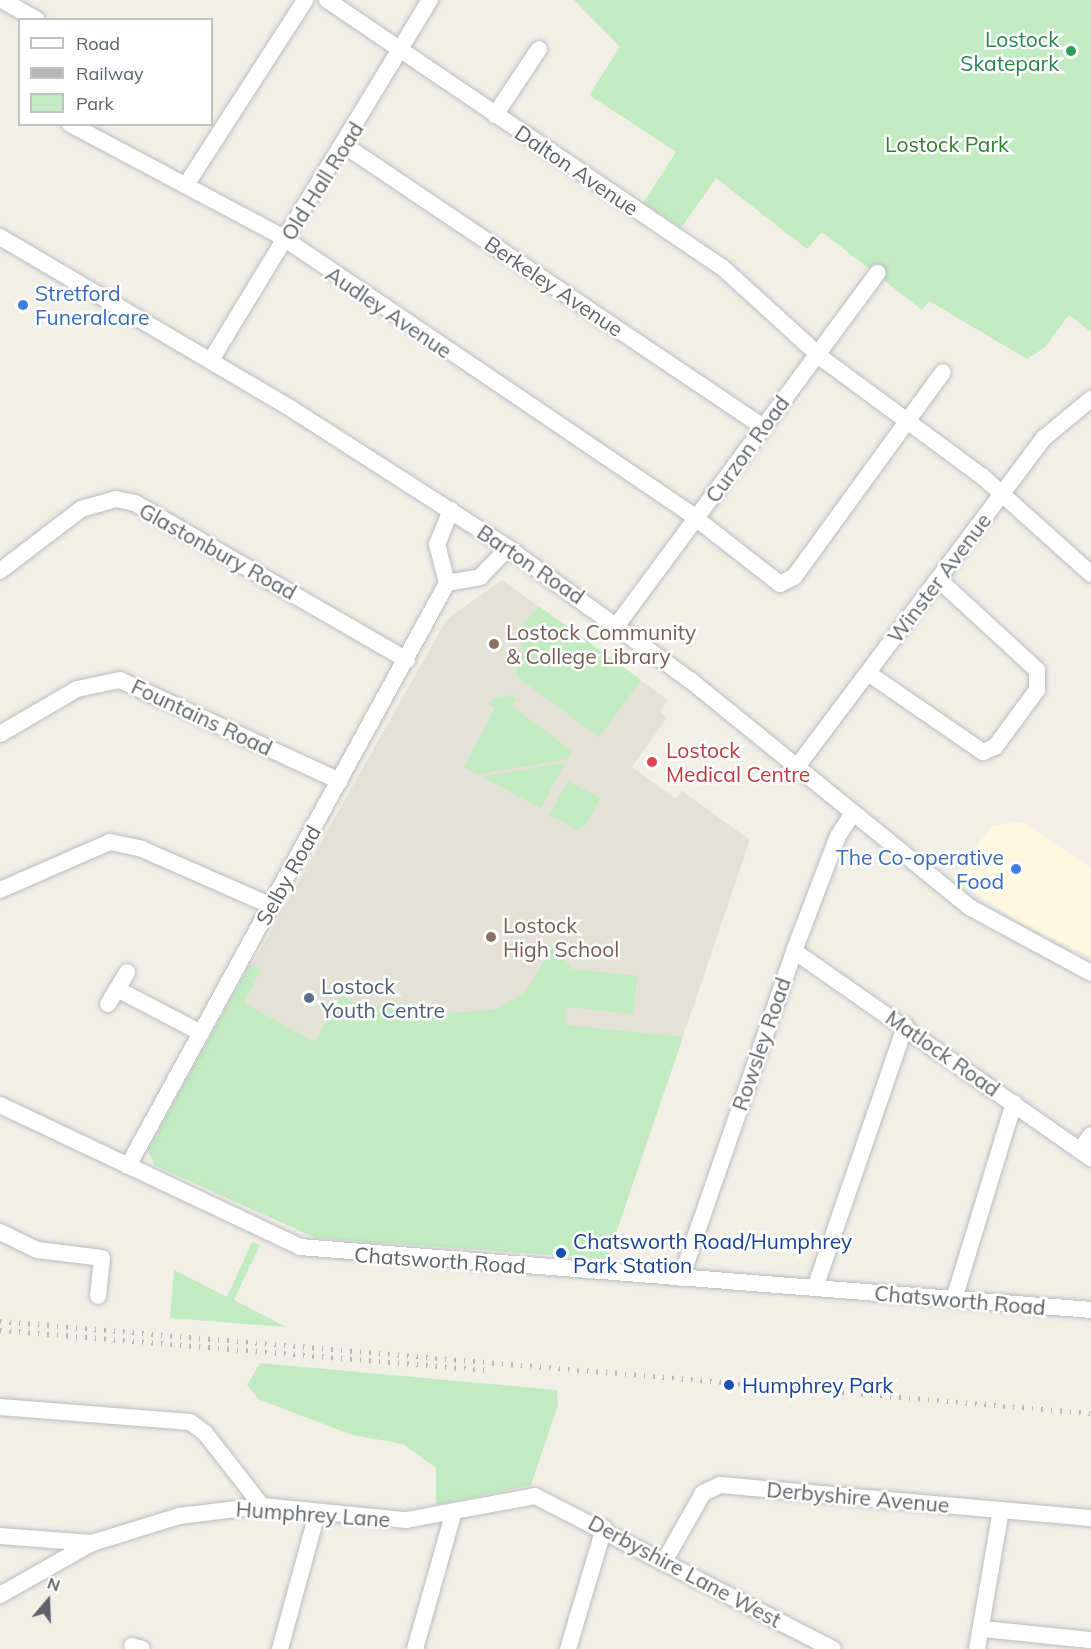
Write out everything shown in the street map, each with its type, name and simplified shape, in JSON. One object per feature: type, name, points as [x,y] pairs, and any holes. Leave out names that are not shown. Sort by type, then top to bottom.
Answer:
[{"type":"street","points":[[2,0],[34,18]]},
{"type":"street","points":[[186,185],[305,0]]},
{"type":"street","name":"Dalton Avenue","points":[[327,0],[401,53],[723,268],[818,353],[1002,494],[1091,574]]},
{"type":"street","name":"Old Hall Road","points":[[211,360],[401,53],[430,0]]},
{"type":"street","points":[[495,115],[539,49]]},
{"type":"street","name":"Audley Avenue","points":[[74,126],[285,240],[696,519],[770,579],[788,584],[908,422]]},
{"type":"street","name":"Berkeley Avenue","points":[[344,145],[763,427]]},
{"type":"street","name":"Barton Road","points":[[0,237],[211,360],[508,548],[617,625],[796,768],[851,816],[986,918],[1091,973]]},
{"type":"street","name":"Curzon Road","points":[[617,625],[877,273]]},
{"type":"street","points":[[908,422],[943,372]]},
{"type":"street","name":"Winster Avenue","points":[[796,768],[1053,428],[1091,399]]},
{"type":"street","name":"Glastonbury Road","points":[[0,570],[81,509],[116,499],[135,503],[407,660]]},
{"type":"street","points":[[451,510],[437,544],[447,583],[480,577],[508,548]]},
{"type":"street","points":[[868,673],[979,752],[994,747],[1024,708],[1040,686],[1037,670],[938,579]]},
{"type":"street","name":"Selby Road","points":[[128,1166],[407,660],[447,583]]},
{"type":"street","name":"Fountains Road","points":[[0,734],[77,689],[120,680],[340,781]]},
{"type":"street","name":"Rowsley Road","points":[[681,1278],[794,951],[838,836],[851,816]]},
{"type":"street","points":[[0,890],[110,842],[142,849],[272,906]]},
{"type":"street","name":"Matlock Road","points":[[794,951],[1086,1154]]},
{"type":"street","points":[[127,972],[113,997],[201,1033]]},
{"type":"street","points":[[815,1288],[904,1026]]},
{"type":"street","points":[[954,1299],[1014,1103]]},
{"type":"street","name":"Chatsworth Road","points":[[0,1105],[300,1247],[1091,1310]]},
{"type":"street","points":[[1086,1154],[1091,1135]]},
{"type":"street","points":[[0,1232],[30,1248],[102,1258],[98,1296]]},
{"type":"street","points":[[0,1407],[190,1422],[205,1433],[262,1506]]},
{"type":"street","name":"Derbyshire Avenue","points":[[665,1560],[697,1502],[720,1485],[1091,1518]]},
{"type":"street","name":"Humphrey Lane","points":[[0,1595],[93,1543],[179,1516],[262,1506],[380,1521],[454,1511],[535,1496]]},
{"type":"street","name":"Derbyshire Lane West","points":[[535,1496],[604,1528],[833,1649]]},
{"type":"street","points":[[977,1649],[984,1629],[1001,1510]]},
{"type":"street","points":[[415,1649],[454,1511]]},
{"type":"street","points":[[280,1649],[317,1514]]},
{"type":"street","points":[[568,1649],[604,1528]]},
{"type":"street","points":[[0,1536],[93,1543]]},
{"type":"street","points":[[984,1629],[1091,1640]]},
{"type":"shaded area","name":"Lostock High School","points":[[502,580],[668,700],[660,712],[667,718],[632,767],[676,799],[682,791],[750,840],[607,1259],[316,1238],[154,1165],[148,1149],[447,619]]},
{"type":"shaded area","points":[[1022,822],[1091,868],[1091,957],[1021,923],[953,878],[992,826]]},
{"type":"green space","name":"Lostock Park","points":[[574,0],[1091,0],[1091,332],[1069,315],[1044,348],[1027,359],[929,301],[922,310],[822,232],[807,249],[716,178],[681,228],[643,203],[676,152],[589,95],[620,47]]},
{"type":"green space","points":[[539,606],[641,680],[599,737],[517,677],[513,654],[523,652],[520,628]]},
{"type":"green space","points":[[512,695],[517,699],[512,706],[572,751],[568,759],[477,774],[464,767],[495,708],[489,704],[493,698]]},
{"type":"green space","points":[[565,763],[541,808],[482,777]]},
{"type":"green space","points":[[568,781],[600,798],[585,826],[576,829],[549,815]]},
{"type":"green space","points":[[554,945],[572,969],[637,976],[633,1014],[568,1007],[565,1025],[683,1037],[607,1259],[316,1238],[154,1165],[148,1149],[250,964],[261,970],[244,1003],[315,1042],[341,995],[371,1011],[388,1000],[452,1013],[498,1009],[526,991]]},
{"type":"green space","points":[[252,1242],[260,1245],[234,1300],[286,1327],[170,1318],[174,1270],[227,1297]]},
{"type":"green space","points":[[260,1363],[557,1390],[558,1405],[531,1485],[436,1505],[436,1468],[403,1444],[352,1435],[258,1399],[247,1385]]},
{"type":"railway","points":[[0,1321],[1091,1413]]},
{"type":"railway","points":[[0,1330],[490,1370]]},
{"type":"place","name":"Lostock Skatepark","points":[[1071,51]]},
{"type":"place","name":"Stretford Funeralcare","points":[[23,305]]},
{"type":"place","name":"Lostock Community & College Library","points":[[494,644]]},
{"type":"place","name":"Lostock Medical Centre","points":[[652,762]]},
{"type":"place","name":"The Co-operative Food","points":[[1016,869]]},
{"type":"place","name":"Lostock High School","points":[[491,937]]},
{"type":"place","name":"Lostock Youth Centre","points":[[309,998]]},
{"type":"place","name":"Chatsworth Road/Humphrey Park Station","points":[[561,1253]]},
{"type":"place","name":"Humphrey Park","points":[[729,1385]]}]
